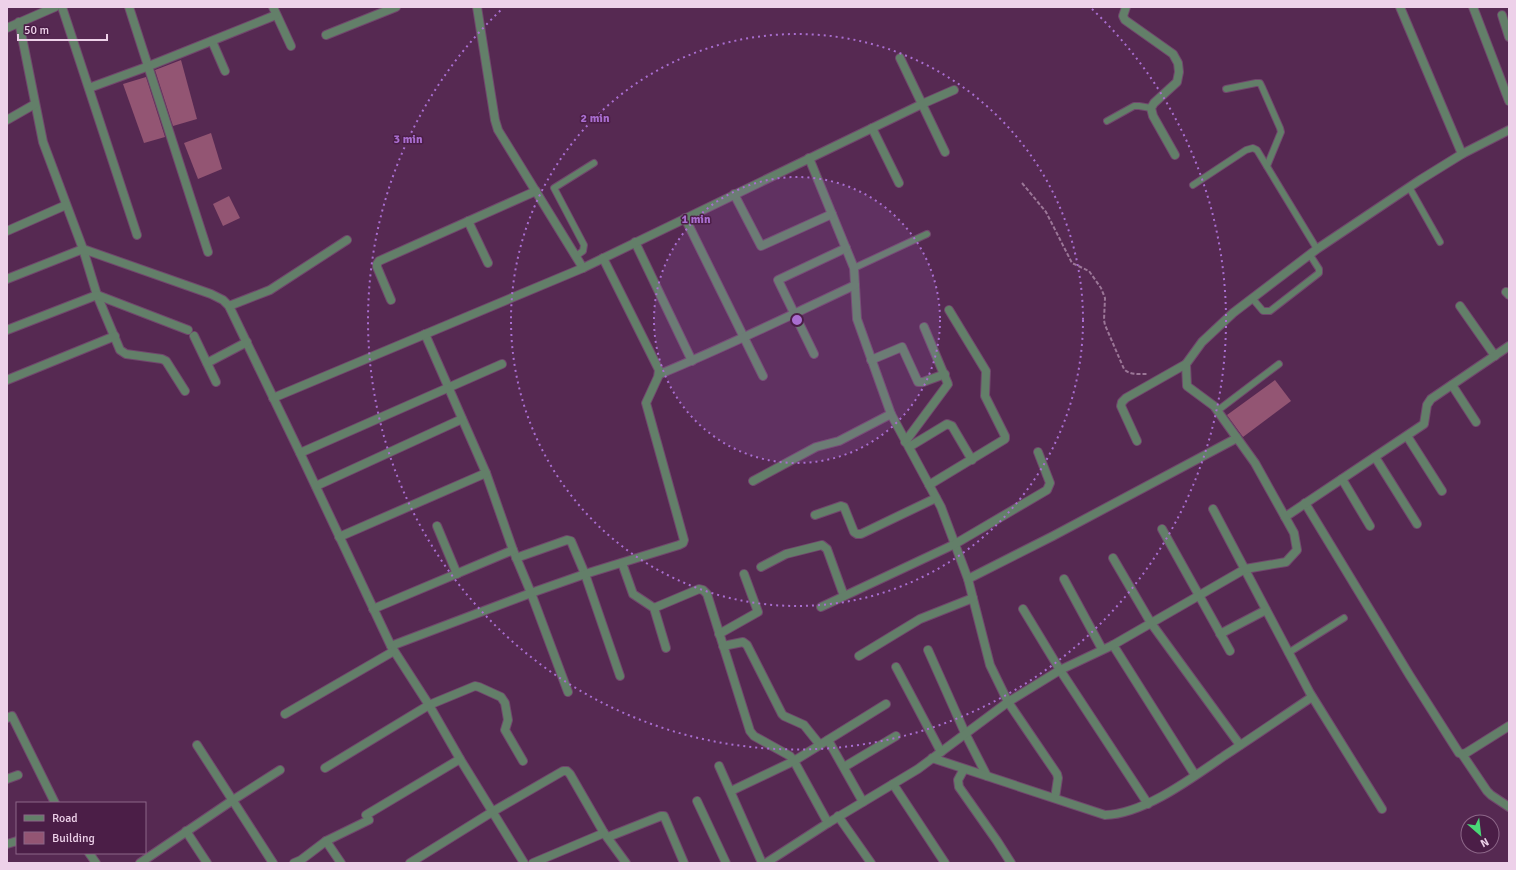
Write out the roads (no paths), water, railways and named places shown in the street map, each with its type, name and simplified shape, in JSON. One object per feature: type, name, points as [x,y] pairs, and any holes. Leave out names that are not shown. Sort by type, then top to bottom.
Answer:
[{"type":"street","points":[[7,28],[55,7]]},
{"type":"street","points":[[62,7],[137,235]]},
{"type":"street","points":[[129,7],[208,252]]},
{"type":"street","points":[[273,7],[291,46]]},
{"type":"street","points":[[326,35],[396,7]]},
{"type":"street","points":[[477,7],[495,120],[498,130],[583,268]]},
{"type":"street","points":[[1126,7],[1123,16],[1126,20],[1173,54],[1178,63],[1179,72],[1177,82],[1154,103],[1151,108],[1153,116],[1175,155]]},
{"type":"street","points":[[1400,7],[1462,154]]},
{"type":"street","points":[[1473,7],[1509,101]]},
{"type":"street","points":[[89,88],[149,66],[276,15]]},
{"type":"street","points":[[1502,16],[1509,37]]},
{"type":"street","points":[[19,22],[43,142],[83,249],[97,295],[122,352],[166,361],[185,391]]},
{"type":"street","points":[[212,41],[224,71]]},
{"type":"street","points":[[900,58],[946,152]]},
{"type":"street","points":[[273,398],[583,268],[809,158],[954,90]]},
{"type":"street","points":[[7,120],[35,104]]},
{"type":"street","points":[[872,128],[899,183]]},
{"type":"street","points":[[1137,441],[1121,406],[1122,402],[1126,398],[1186,364],[1202,342],[1233,313],[1317,249],[1462,154],[1509,130]]},
{"type":"street","points":[[809,158],[854,268],[857,319],[891,414],[936,498],[955,544],[968,579],[988,660],[1008,702],[1057,774],[1056,798]]},
{"type":"street","points":[[392,300],[376,267],[379,261],[536,192]]},
{"type":"street","points":[[734,194],[761,246],[832,214]]},
{"type":"street","points":[[7,231],[66,205]]},
{"type":"street","points":[[685,218],[763,376]]},
{"type":"street","points":[[468,221],[488,263]]},
{"type":"street","points":[[229,306],[270,290],[347,240]]},
{"type":"street","points":[[635,242],[692,361]]},
{"type":"street","points":[[814,354],[778,280],[846,248]]},
{"type":"street","points":[[7,279],[83,249],[211,294],[223,300],[229,306],[248,342],[273,398],[392,648],[524,863]]},
{"type":"street","points":[[603,258],[660,374]]},
{"type":"street","points":[[285,714],[392,648],[531,593],[585,574],[679,545],[684,540],[646,408],[646,403],[660,374],[692,361],[856,284]]},
{"type":"street","points":[[7,330],[97,295],[188,330]]},
{"type":"street","points":[[1460,306],[1495,356]]},
{"type":"street","points":[[929,485],[1004,441],[1005,436],[985,396],[986,371],[949,310]]},
{"type":"street","points":[[907,444],[948,384],[924,327]]},
{"type":"street","points":[[425,334],[486,473],[514,554],[531,593],[568,692]]},
{"type":"street","points":[[7,380],[115,336]]},
{"type":"street","points":[[194,336],[216,382]]},
{"type":"street","points":[[207,363],[248,342]]},
{"type":"street","points":[[1284,517],[1424,424],[1428,402],[1509,346]]},
{"type":"street","points":[[872,360],[902,347],[918,382],[920,383],[945,374]]},
{"type":"street","points":[[300,453],[502,364]]},
{"type":"street","points":[[766,863],[838,816],[893,784],[941,752],[1008,702],[1060,670],[1112,645],[1245,569],[1286,562],[1297,550],[1294,533],[1255,463],[1214,406],[1186,386],[1186,364]]},
{"type":"street","points":[[1452,385],[1476,422]]},
{"type":"street","points":[[753,482],[816,447],[839,441],[891,414]]},
{"type":"street","points":[[316,486],[462,419]]},
{"type":"street","points":[[907,444],[947,424],[950,424],[972,460]]},
{"type":"street","points":[[1407,436],[1442,491]]},
{"type":"street","points":[[968,579],[1060,532],[1236,438]]},
{"type":"street","points":[[821,607],[955,544],[1047,490],[1050,483],[1038,452]]},
{"type":"street","points":[[1375,457],[1417,524]]},
{"type":"street","points":[[339,537],[486,473]]},
{"type":"street","points":[[1342,479],[1370,526]]},
{"type":"street","points":[[815,515],[844,507],[854,532],[861,534],[936,498]]},
{"type":"street","points":[[1305,503],[1414,683],[1459,753],[1462,754],[1487,791],[1509,807]]},
{"type":"street","points":[[1213,509],[1312,696],[1382,809]]},
{"type":"street","points":[[437,526],[457,574]]},
{"type":"street","points":[[1162,529],[1230,651]]},
{"type":"street","points":[[373,609],[457,574],[514,554],[570,540],[585,574],[620,676]]},
{"type":"street","points":[[761,567],[786,554],[822,545],[825,546],[844,596]]},
{"type":"street","points":[[1113,558],[1151,623],[1240,745]]},
{"type":"street","points":[[622,563],[633,594],[654,608],[666,648]]},
{"type":"street","points":[[719,634],[758,612],[744,574]]},
{"type":"street","points":[[1064,579],[1102,649]]},
{"type":"street","points":[[654,608],[699,589],[703,590],[707,594],[750,731],[754,736],[790,756],[828,823]]},
{"type":"street","points":[[859,656],[920,619],[973,598]]},
{"type":"street","points":[[1023,609],[1060,670],[1148,804]]},
{"type":"street","points":[[1220,634],[1266,610]]},
{"type":"street","points":[[723,646],[739,642],[743,642],[747,645],[782,714],[804,725],[820,745]]},
{"type":"street","points":[[1112,645],[1195,775]]},
{"type":"street","points":[[928,650],[965,733],[987,776]]},
{"type":"street","points":[[896,667],[941,752]]},
{"type":"street","points":[[325,768],[428,705],[475,686],[501,697],[505,703],[508,720],[505,730],[523,761]]},
{"type":"street","points":[[932,758],[1105,815],[1118,813],[1148,804],[1195,775],[1312,696]]},
{"type":"street","points":[[731,791],[794,761],[886,704]]},
{"type":"street","points":[[7,718],[12,716],[54,802]]},
{"type":"street","points":[[1462,754],[1509,726]]},
{"type":"street","points":[[844,768],[896,736]]},
{"type":"street","points":[[828,740],[863,802]]},
{"type":"street","points":[[197,746],[273,863]]},
{"type":"street","points":[[294,863],[301,860],[326,841],[368,817],[460,759]]},
{"type":"street","points":[[719,766],[762,863]]},
{"type":"street","points":[[964,769],[958,780],[959,787],[1011,863]]},
{"type":"street","points":[[140,863],[232,800],[280,770]]},
{"type":"street","points":[[410,863],[492,812],[563,771],[567,771],[625,863]]},
{"type":"street","points":[[7,779],[18,775]]},
{"type":"street","points":[[893,784],[945,863]]},
{"type":"street","points":[[697,801],[726,863]]},
{"type":"street","points":[[533,863],[661,816],[664,816],[684,863]]},
{"type":"street","points":[[838,816],[872,863]]},
{"type":"street","points":[[186,831],[207,863]]},
{"type":"street","points":[[326,841],[342,863]]},
{"type":"street","points":[[90,854],[96,863]]},
{"type":"lane","points":[[1226,89],[1256,83],[1260,84],[1262,87],[1281,132],[1267,166]]},
{"type":"lane","points":[[1107,121],[1134,106],[1151,108]]},
{"type":"lane","points":[[1193,185],[1246,150],[1253,148],[1258,150],[1317,249]]},
{"type":"lane","points":[[576,256],[583,251],[584,245],[554,188],[594,162]]},
{"type":"lane","points":[[1410,187],[1440,242]]},
{"type":"lane","points":[[854,268],[927,234]]},
{"type":"lane","points":[[1252,298],[1263,311],[1270,311],[1319,273],[1319,269],[1310,255]]},
{"type":"lane","points":[[1217,411],[1279,364]]},
{"type":"lane","points":[[1288,653],[1344,618]]}]
